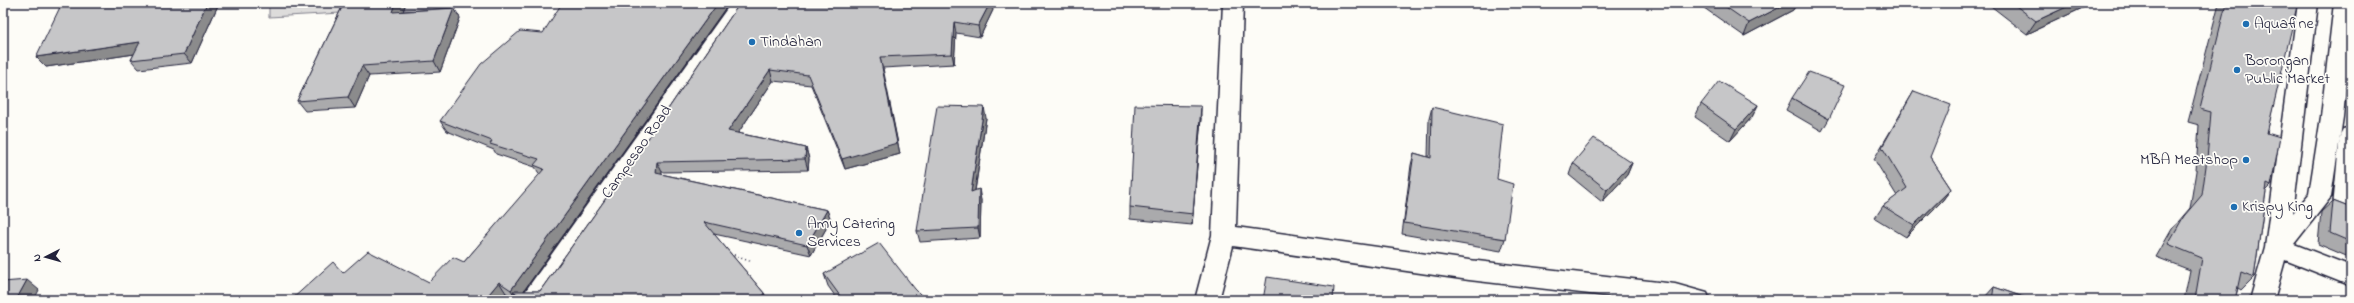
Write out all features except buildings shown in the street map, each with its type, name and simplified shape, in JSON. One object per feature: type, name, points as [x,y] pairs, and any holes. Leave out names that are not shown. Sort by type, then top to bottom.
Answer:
[{"type":"street","name":"Campesao Road","points":[[531,300],[637,153],[742,3]]},
{"type":"street","points":[[1207,300],[1224,235],[1233,3]]},
{"type":"street","points":[[2262,300],[2277,247],[2308,3]]},
{"type":"street","points":[[2277,247],[2320,197],[2325,153],[2332,117],[2344,3]]},
{"type":"street","points":[[2320,197],[2348,208],[2351,135]]},
{"type":"street","points":[[1224,235],[1469,270],[1675,294],[1698,300]]},
{"type":"street","points":[[2277,247],[2351,276]]},
{"type":"path","points":[[729,254],[751,261]]},
{"type":"path","points":[[2074,298],[2079,300]]},
{"type":"shaded area","points":[[269,3],[485,3],[484,5],[269,17]]},
{"type":"place","name":"Aquafine","points":[[2246,24]]},
{"type":"place","name":"Tindahan","points":[[752,42]]},
{"type":"place","name":"Borongan Public Market","points":[[2237,70]]},
{"type":"place","name":"MBA Meatshop","points":[[2246,160]]},
{"type":"place","name":"Krispy King","points":[[2234,207]]},
{"type":"place","name":"Amy Catering Services","points":[[799,233]]}]
